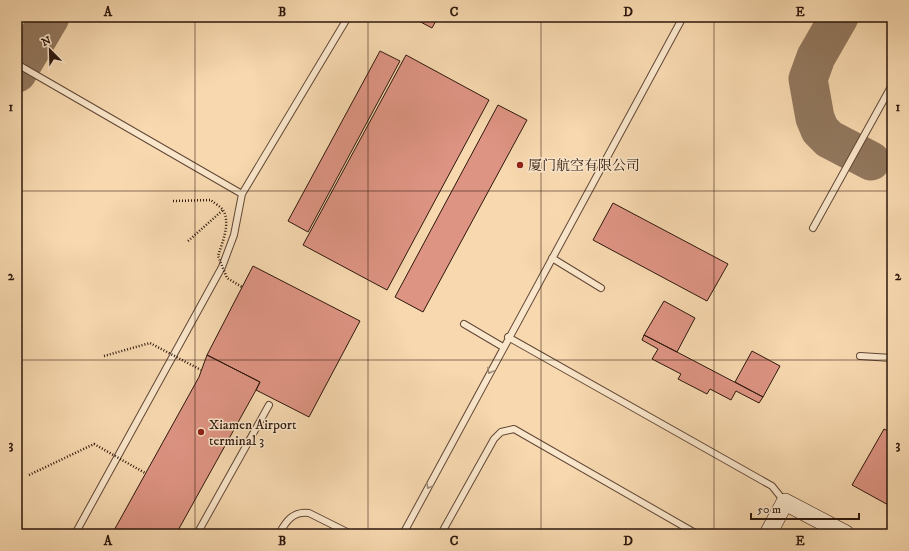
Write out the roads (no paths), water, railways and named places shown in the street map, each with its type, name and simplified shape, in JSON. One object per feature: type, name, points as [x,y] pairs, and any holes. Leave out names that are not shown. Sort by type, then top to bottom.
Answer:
[{"type":"main road","points":[[768,534],[785,502],[846,534]]},
{"type":"lane","points":[[75,534],[222,267],[234,235],[242,194],[348,17]]},
{"type":"lane","points":[[403,534],[508,337],[683,17]]},
{"type":"lane","points":[[17,64],[242,194]]},
{"type":"lane","points":[[813,228],[892,84]]},
{"type":"lane","points":[[552,258],[601,288]]},
{"type":"lane","points":[[464,324],[503,347]]},
{"type":"lane","points":[[508,337],[772,486],[785,502]]},
{"type":"lane","points":[[860,356],[892,358]]},
{"type":"lane","points":[[198,534],[269,404]]},
{"type":"lane","points":[[440,534],[494,439],[501,432],[514,429],[697,534]]},
{"type":"lane","points":[[279,534],[290,518],[302,512],[309,513],[351,534]]},
{"type":"place","name":"厦门航空有限公司","points":[[520,165]]},
{"type":"place","name":"Xiamen Airport terminal 3","points":[[201,432]]}]
